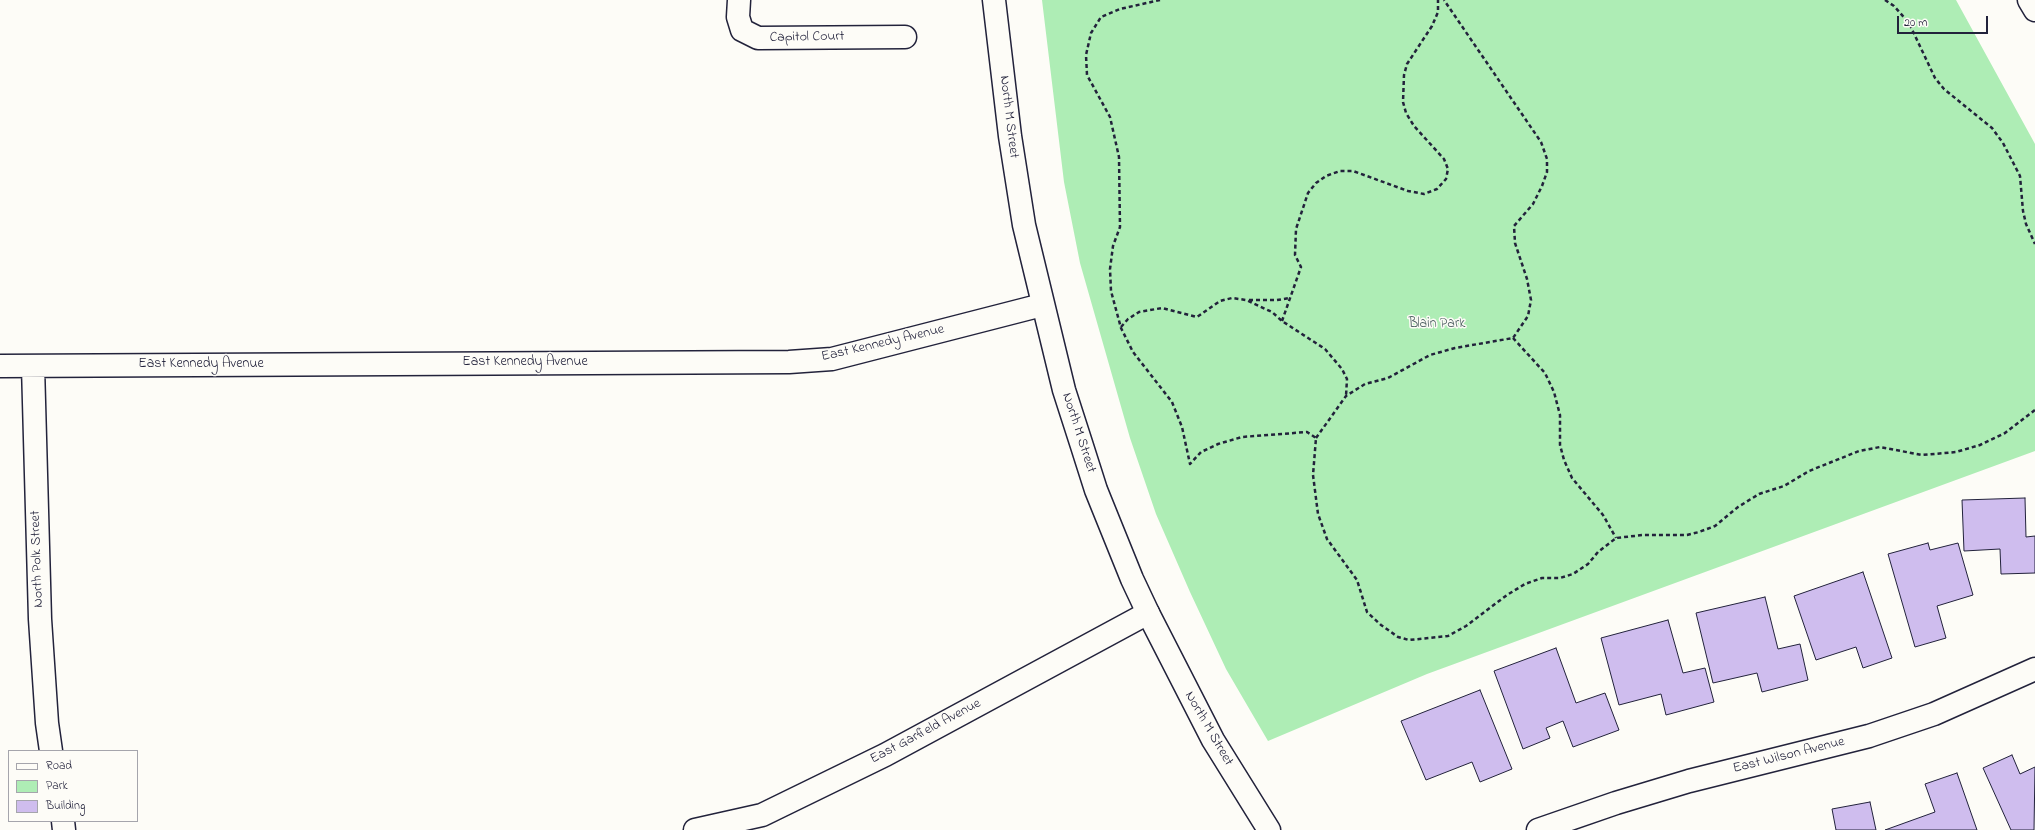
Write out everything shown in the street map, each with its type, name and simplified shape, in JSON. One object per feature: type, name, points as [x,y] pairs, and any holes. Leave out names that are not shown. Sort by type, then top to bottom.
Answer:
[{"type":"main road","name":"Capitol Court","points":[[739,0],[738,17],[742,30],[758,38],[905,37]]},
{"type":"main road","name":"North M Street","points":[[994,0],[1016,177],[1032,261],[1064,390],[1096,490],[1132,579],[1148,613],[1213,740],[1270,830]]},
{"type":"main road","points":[[2029,0],[2035,10]]},
{"type":"main road","name":"East Kennedy Avenue","points":[[0,366],[789,362],[832,359],[1042,305]]},
{"type":"main road","name":"North Polk Street","points":[[33,366],[40,619],[46,723],[51,750]]},
{"type":"main road","name":"East Garfield Avenue","points":[[695,830],[762,815],[885,755],[1148,613]]},
{"type":"main road","name":"East Wilson Avenue","points":[[1538,830],[1616,802],[1689,781],[1869,736],[1934,714],[2035,669]]},
{"type":"path","points":[[1160,0],[1120,9],[1101,17],[1091,33],[1086,55],[1087,75],[1110,117],[1119,157],[1120,227],[1113,246],[1110,269],[1111,291],[1121,328],[1133,352],[1172,402],[1182,427],[1190,464],[1201,452],[1218,444],[1242,437],[1307,432],[1316,438]]},
{"type":"path","points":[[1282,321],[1301,267],[1295,256],[1296,229],[1308,193],[1316,183],[1326,176],[1340,171],[1353,171],[1408,191],[1424,194],[1437,189],[1446,179],[1448,169],[1444,159],[1414,126],[1406,113],[1403,102],[1404,75],[1407,64],[1432,26],[1438,12],[1438,0]]},
{"type":"path","points":[[1444,0],[1541,142],[1547,159],[1547,172],[1533,204],[1514,226],[1515,243],[1527,279],[1531,300],[1528,316],[1513,338],[1455,348],[1430,355],[1388,378],[1366,384],[1346,396],[1316,438],[1313,475],[1318,514],[1327,539],[1357,580],[1367,612],[1381,625],[1398,637],[1409,640],[1448,636],[1466,626],[1507,595],[1525,584],[1542,578],[1560,578],[1573,574],[1588,564],[1598,552],[1616,538],[1643,535],[1687,535],[1700,532],[1715,526],[1738,507],[1759,494],[1784,486],[1809,472],[1853,453],[1880,447],[1922,455],[1956,452],[1980,445],[2005,433],[2035,410]]},
{"type":"path","points":[[1885,0],[1894,6],[1909,23],[1935,78],[1944,90],[1992,128],[2003,143],[2020,176],[2023,211],[2026,224],[2035,244]]},
{"type":"path","points":[[1121,328],[1128,319],[1138,312],[1162,308],[1197,317],[1220,301],[1232,298],[1246,300],[1290,298]]},
{"type":"path","points":[[1246,300],[1272,312],[1282,321],[1325,349],[1342,368],[1347,379],[1346,396]]},
{"type":"path","points":[[1513,338],[1545,373],[1554,392],[1560,416],[1560,445],[1564,460],[1572,478],[1603,515],[1616,538]]},
{"type":"green space","name":"Blain Park","points":[[1042,0],[1956,0],[2035,144],[2035,451],[1427,674],[1268,741],[1226,669],[1190,592],[1156,514],[1130,438],[1080,263],[1064,182]]},
{"type":"building","points":[[2025,498],[2026,537],[2035,536],[2035,573],[2001,574],[2000,549],[1964,551],[1962,500]]},
{"type":"building","points":[[1928,543],[1930,550],[1958,543],[1973,595],[1937,606],[1946,638],[1915,647],[1888,554]]},
{"type":"building","points":[[1863,572],[1892,658],[1863,668],[1856,647],[1816,660],[1794,596]]},
{"type":"building","points":[[1765,597],[1778,649],[1800,644],[1808,680],[1762,692],[1757,673],[1713,683],[1696,613]]},
{"type":"building","points":[[1668,620],[1683,673],[1705,668],[1714,702],[1666,715],[1661,694],[1619,705],[1601,638]]},
{"type":"building","points":[[1556,648],[1576,703],[1605,693],[1619,730],[1573,747],[1563,721],[1546,728],[1550,738],[1523,749],[1494,671]]},
{"type":"building","points":[[1480,690],[1512,769],[1480,782],[1472,762],[1426,780],[1401,721]]},
{"type":"building","points":[[2012,755],[2020,774],[2035,767],[2034,830],[2011,830],[1983,768]]},
{"type":"building","points":[[1957,773],[1977,830],[1885,830],[1935,812],[1925,784]]},
{"type":"building","points":[[1870,802],[1876,830],[1836,830],[1832,809]]}]
